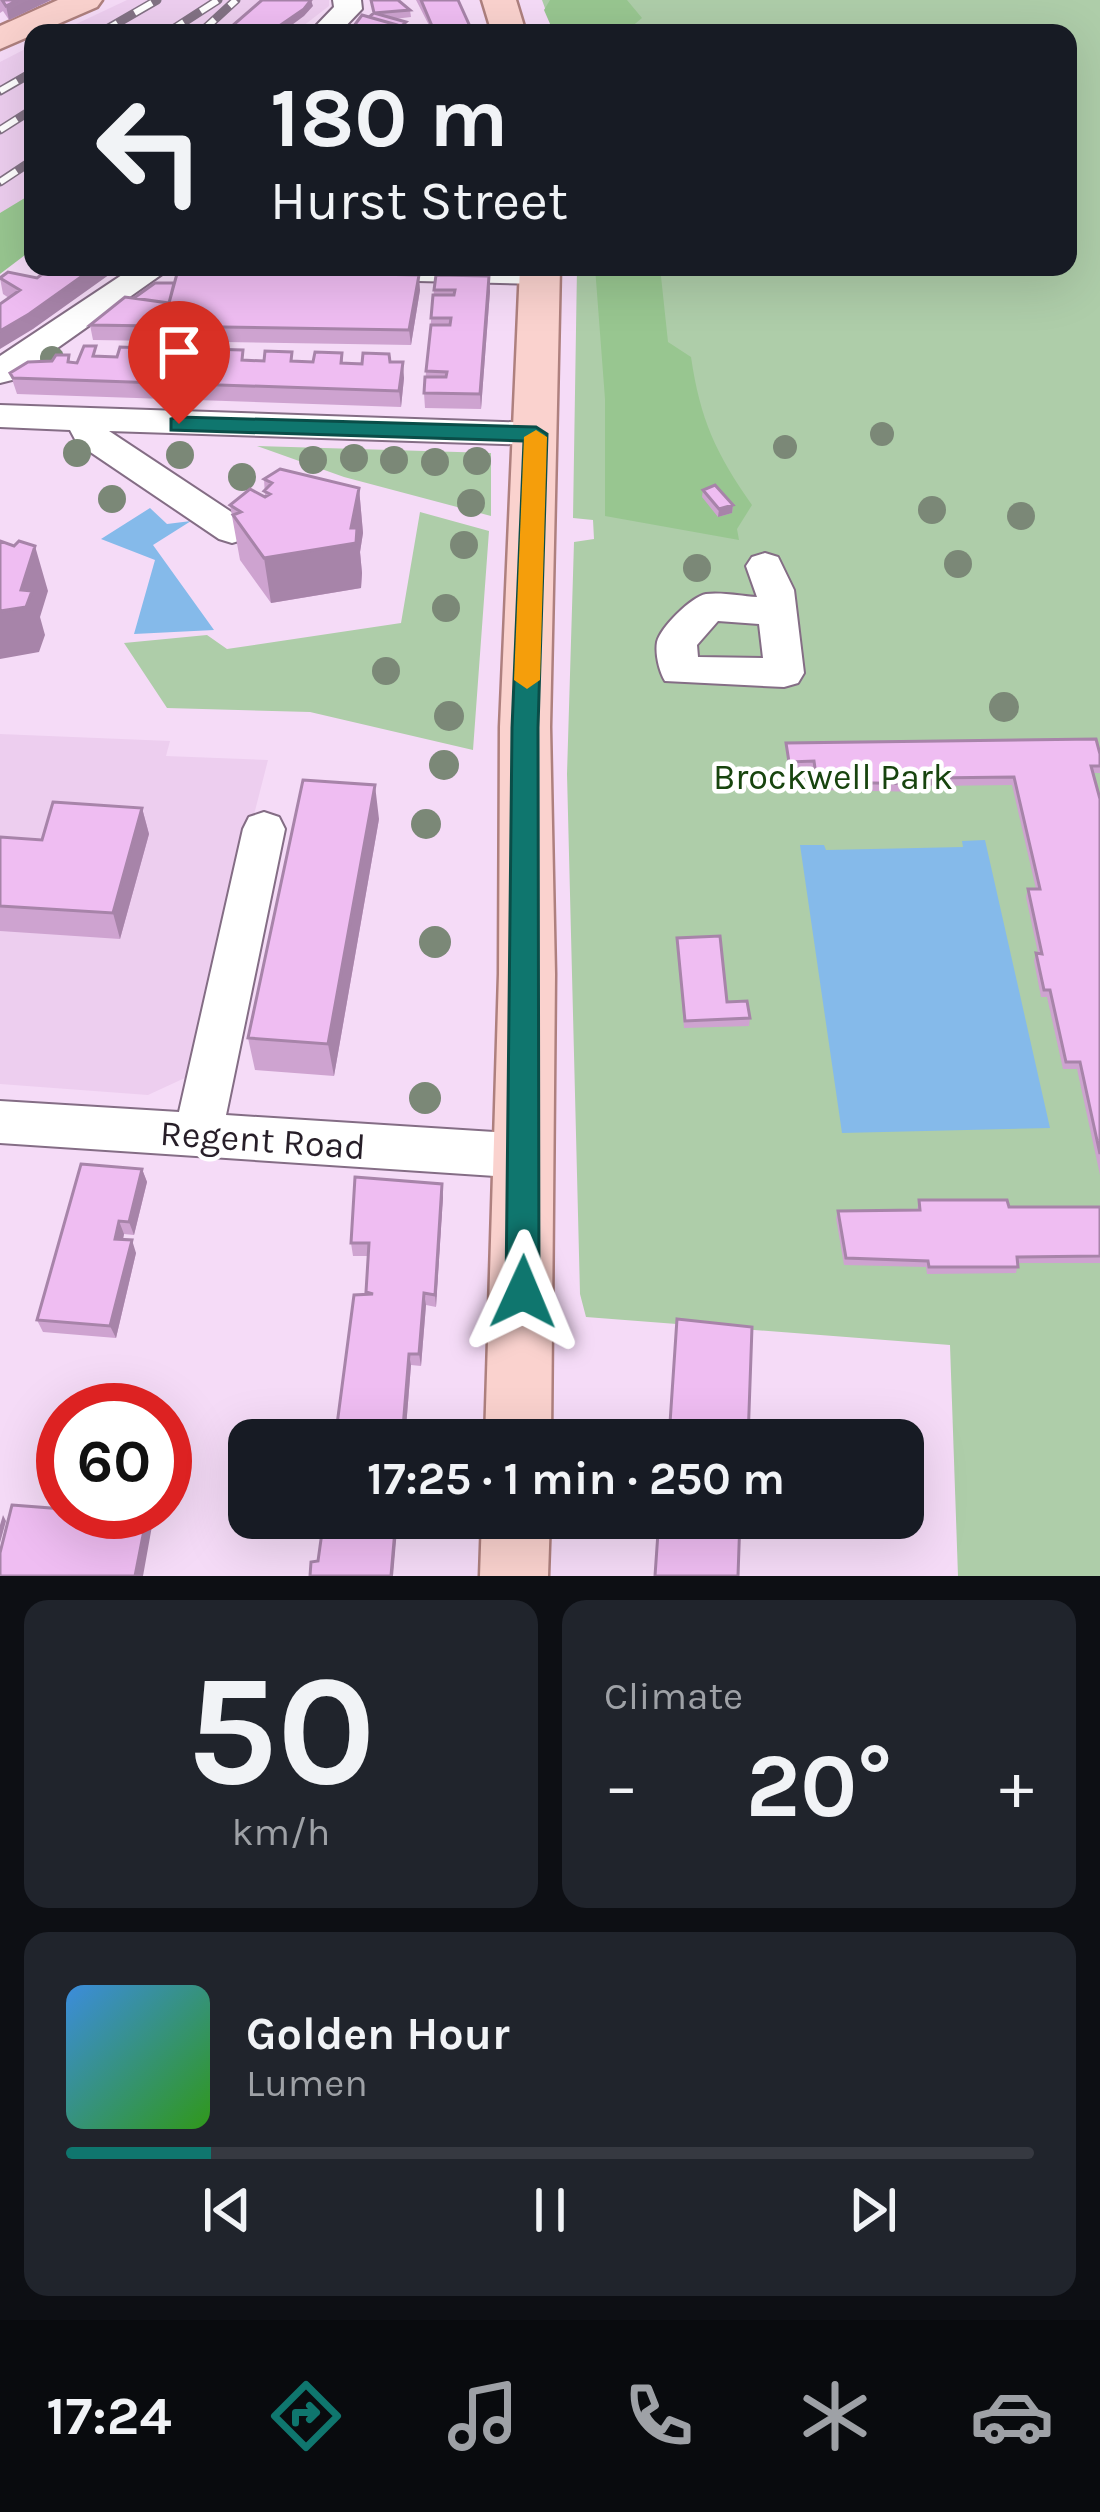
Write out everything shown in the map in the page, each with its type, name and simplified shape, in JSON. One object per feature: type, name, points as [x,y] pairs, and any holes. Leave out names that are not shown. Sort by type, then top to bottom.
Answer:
[{"type":"main road","points":[[33,24],[85,0]]},
{"type":"main road","points":[[519,1419],[525,1156],[525,745],[540,276]]},
{"type":"main road","points":[[514,1576],[515,1539]]},
{"type":"street","points":[[0,372],[144,276]]},
{"type":"street","points":[[0,416],[536,434]]},
{"type":"street","points":[[85,422],[90,435],[232,530]]},
{"type":"street","points":[[765,566],[776,590],[776,612]]},
{"type":"street","points":[[198,1135],[265,829]]},
{"type":"street","name":"Regent Road","points":[[0,1122],[525,1156]]},
{"type":"shaded area","points":[[127,0],[329,0],[329,6],[306,24],[76,24]]},
{"type":"shaded area","points":[[24,50],[24,218],[0,233],[0,62]]},
{"type":"shaded area","points":[[0,734],[170,741],[166,756],[268,760],[187,1077],[148,1095],[0,1084]]},
{"type":"green space","name":"Brockwell Park","points":[[542,0],[1100,0],[1100,1576],[958,1576],[950,1345],[586,1317],[580,1294],[567,774],[574,542],[594,539],[593,520],[573,518],[577,276],[1077,276],[1077,24],[551,24]]},
{"type":"green space","points":[[550,0],[627,0],[642,18],[635,24],[550,24],[544,10]]},
{"type":"green space","points":[[24,198],[24,256],[0,274],[0,213]]},
{"type":"green space","points":[[596,276],[661,276],[668,342],[691,357],[711,435],[752,505],[737,529],[739,540],[605,516],[605,399]]},
{"type":"green space","points":[[257,446],[491,453],[491,516],[344,477]]},
{"type":"green space","points":[[420,512],[489,531],[473,750],[310,712],[167,708],[124,643],[207,635],[227,649],[401,623]]},
{"type":"water","points":[[150,508],[167,524],[191,521],[153,545],[214,630],[134,634],[155,560],[101,539]]},
{"type":"water","points":[[985,840],[1050,1128],[842,1133],[800,845],[824,845],[826,850],[963,847],[962,841]]},
{"type":"building","points":[[262,0],[311,0],[282,24],[234,24]]},
{"type":"building","points":[[371,0],[398,0],[410,10],[374,13]]},
{"type":"building","points":[[421,0],[458,0],[469,24],[431,24]]},
{"type":"building","points":[[374,13],[406,22],[394,24],[369,17]]},
{"type":"building","points":[[362,15],[394,24],[355,24]]},
{"type":"building","points":[[8,272],[37,278],[82,276],[0,331],[0,304],[20,290],[0,278]]},
{"type":"building","points":[[176,276],[419,276],[409,330],[90,325],[125,297],[169,303]]},
{"type":"building","points":[[436,276],[489,276],[480,394],[424,393],[425,377],[446,377],[447,372],[426,371],[431,325],[450,325],[451,318],[431,318],[433,295],[454,295],[455,290],[434,290]]},
{"type":"building","points":[[155,283],[174,283],[169,303],[134,298]]},
{"type":"building","points":[[84,346],[96,346],[93,356],[117,357],[120,347],[145,348],[143,357],[166,357],[168,348],[194,349],[192,358],[204,359],[206,349],[243,350],[242,360],[264,361],[265,351],[292,352],[291,361],[313,362],[315,352],[342,353],[341,363],[362,364],[363,353],[389,354],[390,362],[403,362],[399,391],[13,378],[10,373],[28,362],[52,361],[56,355],[69,355],[68,362],[77,363]]},
{"type":"building","points":[[280,469],[359,488],[351,528],[357,528],[356,543],[264,558],[233,515],[241,512],[230,505],[250,489],[265,497],[270,494],[264,491],[272,483],[264,479]]},
{"type":"building","points":[[715,485],[733,505],[719,509],[703,490]]},
{"type":"building","points":[[0,541],[35,546],[21,590],[32,591],[26,607],[0,611]]},
{"type":"building","points":[[1096,739],[1100,766],[1091,766],[1100,799],[1100,1154],[1080,1062],[1066,1062],[1050,990],[1044,990],[1036,953],[1042,954],[1028,889],[1040,889],[1014,777],[930,778],[931,784],[817,782],[814,761],[789,762],[786,743]]},
{"type":"building","points":[[303,780],[375,785],[328,1044],[248,1038]]},
{"type":"building","points":[[53,802],[142,808],[113,913],[0,906],[0,837],[42,840]]},
{"type":"building","points":[[720,936],[727,1002],[747,1001],[750,1018],[685,1021],[677,938]]},
{"type":"building","points":[[81,1164],[142,1169],[129,1222],[119,1221],[115,1239],[132,1240],[110,1326],[37,1320]]},
{"type":"building","points":[[355,1177],[442,1184],[435,1295],[424,1293],[419,1354],[409,1354],[404,1419],[338,1419],[354,1295],[373,1294],[366,1292],[369,1243],[351,1243]]},
{"type":"building","points":[[919,1200],[1100,1207],[1100,1256],[1017,1257],[1018,1267],[929,1267],[928,1261],[846,1258],[838,1211],[920,1210]]},
{"type":"building","points":[[677,1319],[752,1327],[749,1419],[670,1419]]},
{"type":"building","points":[[12,1505],[36,1507],[36,1539],[142,1539],[135,1576],[0,1576],[0,1553]]},
{"type":"building","points":[[321,1539],[394,1539],[391,1576],[310,1576],[311,1562],[318,1561]]},
{"type":"building","points":[[658,1539],[739,1539],[738,1576],[655,1576]]},
{"type":"railway","points":[[116,24],[157,0]]},
{"type":"railway","points":[[181,24],[218,0]]},
{"type":"railway","points":[[210,24],[236,0]]},
{"type":"railway","points":[[0,91],[24,77]]},
{"type":"railway","points":[[0,130],[24,115]]},
{"type":"railway","points":[[0,182],[24,166]]},
{"type":"slow traffic","points":[[527,680],[536,437]]},
{"type":"route","points":[[179,424],[536,434],[525,728],[523,1292]]}]
